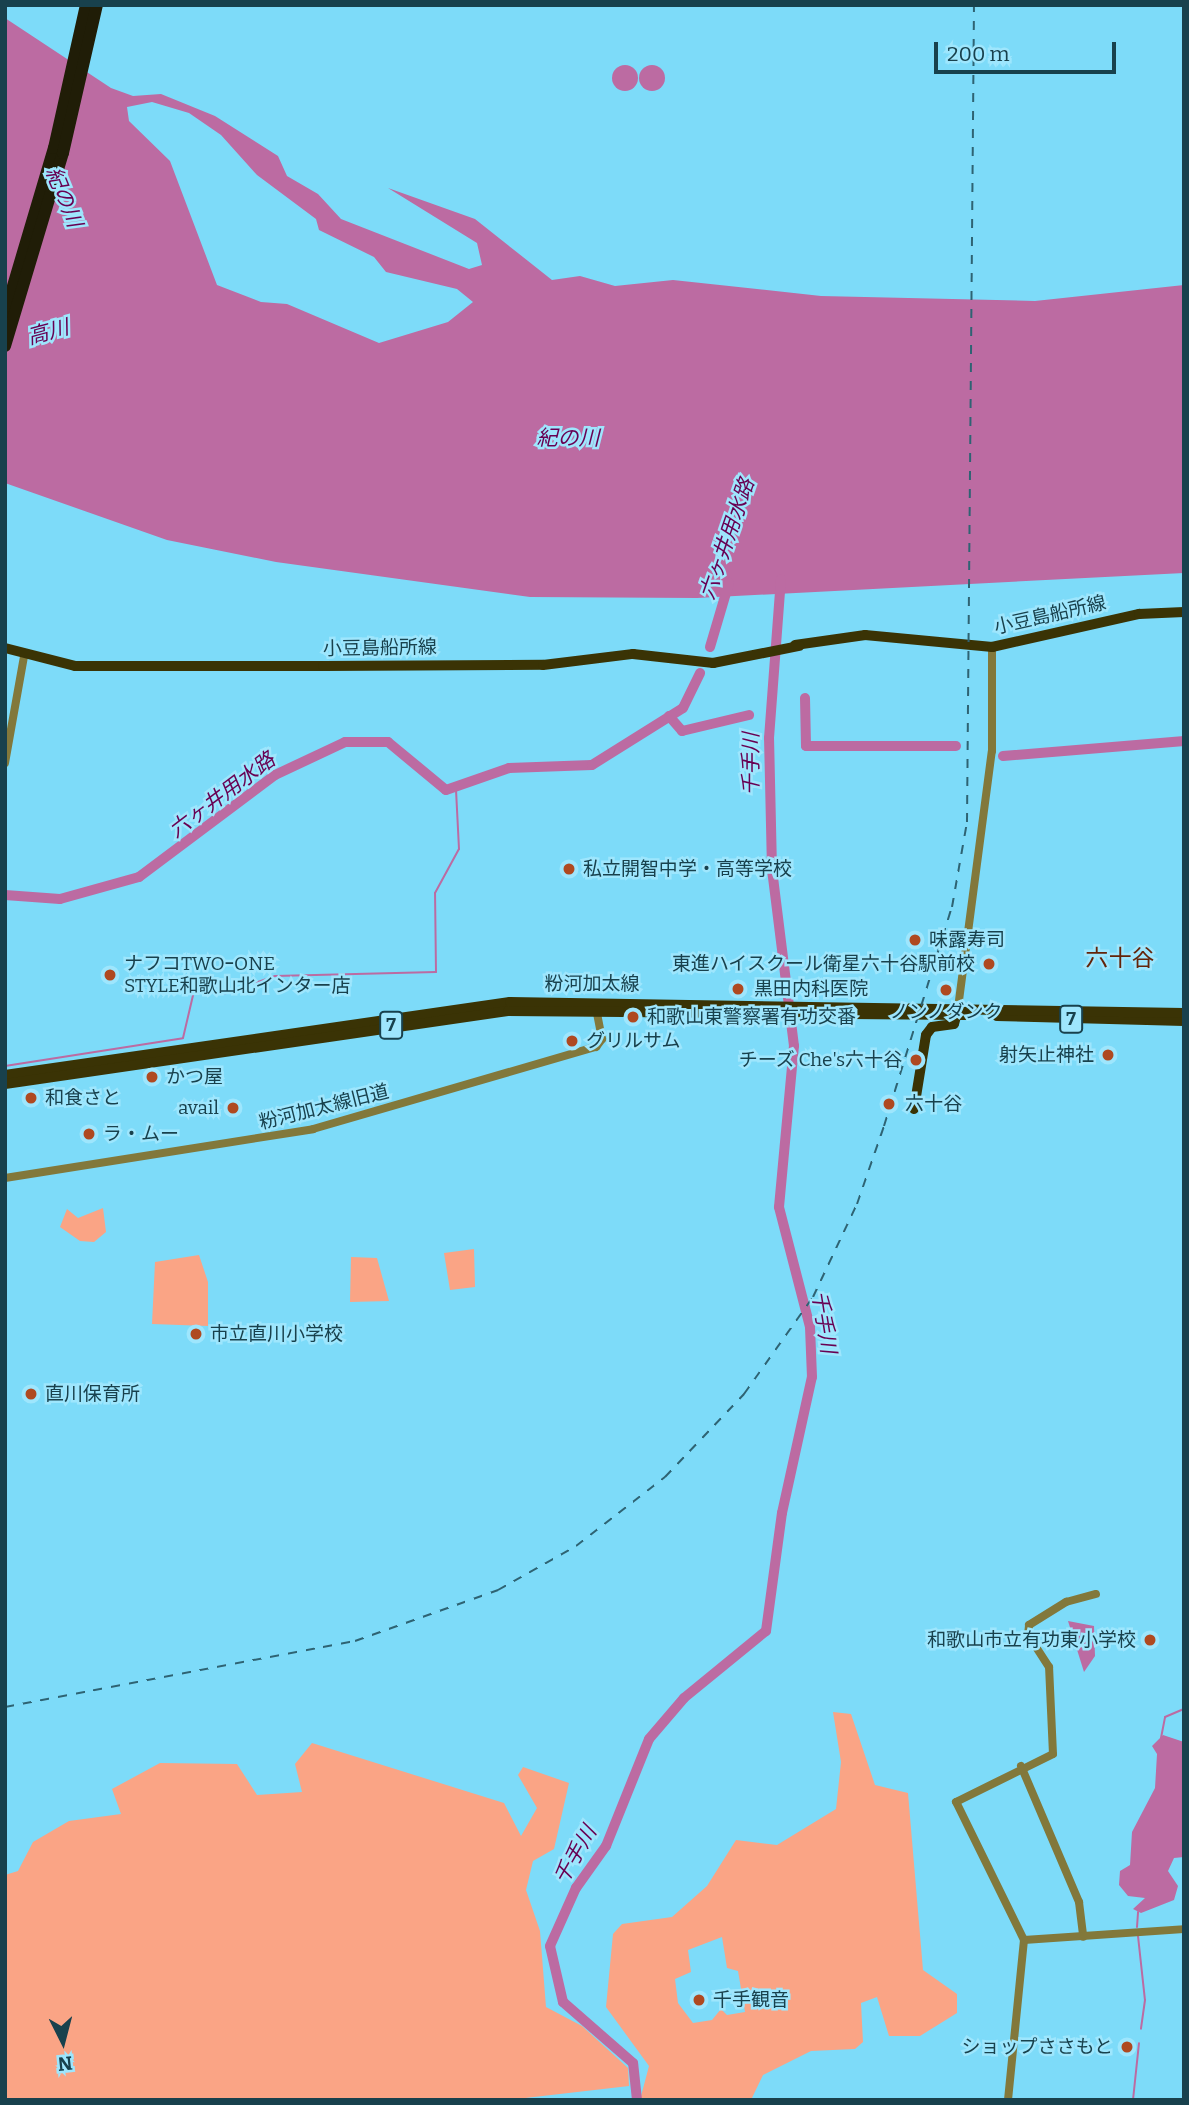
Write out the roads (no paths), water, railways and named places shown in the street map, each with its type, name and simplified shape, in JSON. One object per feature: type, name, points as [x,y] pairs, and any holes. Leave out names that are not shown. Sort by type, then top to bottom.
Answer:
[{"type":"highway","points":[[5,313],[54,148],[86,5]]},
{"type":"highway","points":[[5,346],[63,153],[97,5]]},
{"type":"main road","name":"小豆島船所線","points":[[5,649],[24,656],[75,666],[543,665],[633,654],[713,663],[865,635],[992,647],[1139,614],[1184,612]]},
{"type":"main road","name":"粉河加太線","points":[[5,1084],[461,1015],[595,1006]]},
{"type":"main road","name":"粉河加太線","points":[[5,1075],[457,1007],[595,1006],[1184,1013]]},
{"type":"main road","name":"粉河加太線","points":[[958,1012],[1184,1021]]},
{"type":"main road","points":[[914,1109],[926,1035],[932,1027],[954,1024],[958,1012]]},
{"type":"street","points":[[958,1012],[992,751],[992,647]]},
{"type":"street","points":[[5,763],[24,656]]},
{"type":"street","name":"粉河加太線旧道","points":[[5,1178],[313,1129],[596,1047],[602,1039],[595,1006]]},
{"type":"street","points":[[1008,2100],[1024,1940],[956,1802],[1054,1749],[1049,1667],[1028,1635],[1029,1625],[1066,1602],[1096,1594]]},
{"type":"street","points":[[1021,1766],[1079,1902],[1083,1937]]},
{"type":"street","points":[[1024,1940],[1173,1933],[1184,1929]]},
{"type":"water","name":"紀の川","points":[[5,18],[111,88],[133,96],[161,94],[215,116],[278,156],[287,176],[318,194],[341,219],[469,269],[482,265],[477,243],[388,188],[475,219],[552,280],[580,276],[615,286],[673,280],[821,296],[1035,301],[1184,285],[1184,573],[697,598],[530,597],[276,562],[167,540],[5,483]],"holes":[[[152,102],[189,113],[221,135],[257,175],[316,219],[319,230],[374,257],[386,272],[457,289],[473,302],[448,322],[379,343],[287,304],[261,302],[217,285],[170,161],[129,121],[127,107]]]},
{"type":"water","points":[[625,65],[634,69],[638,78],[634,87],[625,91],[616,87],[612,78],[616,69]]},
{"type":"water","points":[[652,65],[661,69],[665,78],[661,87],[652,91],[643,87],[639,78],[643,69]]},
{"type":"water","points":[[1068,1621],[1094,1626],[1095,1656],[1084,1672]]},
{"type":"water","points":[[1163,1735],[1184,1742],[1184,1857],[1174,1858],[1168,1871],[1178,1886],[1174,1900],[1141,1913],[1133,1909],[1145,1898],[1128,1896],[1119,1885],[1120,1871],[1130,1865],[1132,1832],[1155,1788],[1157,1754],[1152,1746]]},
{"type":"waterway","name":"千手川","points":[[637,2100],[633,2063],[563,2002],[550,1946],[576,1888],[606,1846],[649,1739],[684,1698],[766,1631],[782,1513],[812,1377],[810,1327],[779,1207],[794,1046],[772,869],[769,738],[781,579]]},
{"type":"waterway","name":"六ヶ井用水路","points":[[710,647],[729,583]]},
{"type":"waterway","name":"六ヶ井用水路","points":[[5,895],[60,899],[139,877],[275,775],[345,742],[388,742],[446,790],[509,768],[592,765],[683,708],[700,673]]},
{"type":"waterway","points":[[805,698],[806,746],[956,746]]},
{"type":"waterway","points":[[669,716],[682,731],[749,715]]},
{"type":"waterway","points":[[1003,756],[1184,741]]},
{"type":"waterway","points":[[5,1066],[183,1038],[194,991],[226,993],[275,976],[436,972],[435,893],[459,849],[456,790]]},
{"type":"waterway","points":[[1161,1738],[1165,1717],[1184,1709]]},
{"type":"waterway","points":[[1137,1927],[1138,1912]]},
{"type":"waterway","points":[[1138,1936],[1145,2000],[1141,2029]]},
{"type":"waterway","points":[[1133,2100],[1139,2043]]},
{"type":"railway","points":[[5,1707],[355,1641],[498,1590],[576,1546],[665,1477],[744,1394],[813,1297],[857,1204],[884,1126],[952,907],[967,822],[974,5]]},
{"type":"place","name":"私立開智中学・高等学校","points":[[569,869]]},
{"type":"place","name":"味露寿司","points":[[915,940]]},
{"type":"place","name":"東進ハイスクール衛星六十谷駅前校","points":[[989,964]]},
{"type":"place","name":"ナフコTWOｰONE STYLE和歌山北インター店","points":[[110,975]]},
{"type":"place","name":"黒田内科医院","points":[[738,989]]},
{"type":"place","name":"ノンノダンク","points":[[946,990]]},
{"type":"place","name":"和歌山東警察署有功交番","points":[[633,1017]]},
{"type":"place","name":"グリルサム","points":[[572,1041]]},
{"type":"place","name":"射矢止神社","points":[[1108,1055]]},
{"type":"place","name":"チーズ Che's六十谷","points":[[916,1060]]},
{"type":"place","name":"かつ屋","points":[[152,1077]]},
{"type":"place","name":"和食さと","points":[[31,1098]]},
{"type":"place","name":"六十谷","points":[[889,1104]]},
{"type":"place","name":"avail","points":[[233,1108]]},
{"type":"place","name":"ラ・ムー","points":[[89,1134]]},
{"type":"place","name":"市立直川小学校","points":[[196,1334]]},
{"type":"place","name":"直川保育所","points":[[31,1394]]},
{"type":"place","name":"和歌山市立有功東小学校","points":[[1150,1640]]},
{"type":"place","name":"千手観音","points":[[699,2000]]},
{"type":"place","name":"ショップささもと","points":[[1127,2047]]},
{"type":"district","name":"六十谷","points":[[1120,958]]},
{"type":"water label","name":"高川","points":[[48,332]]}]
